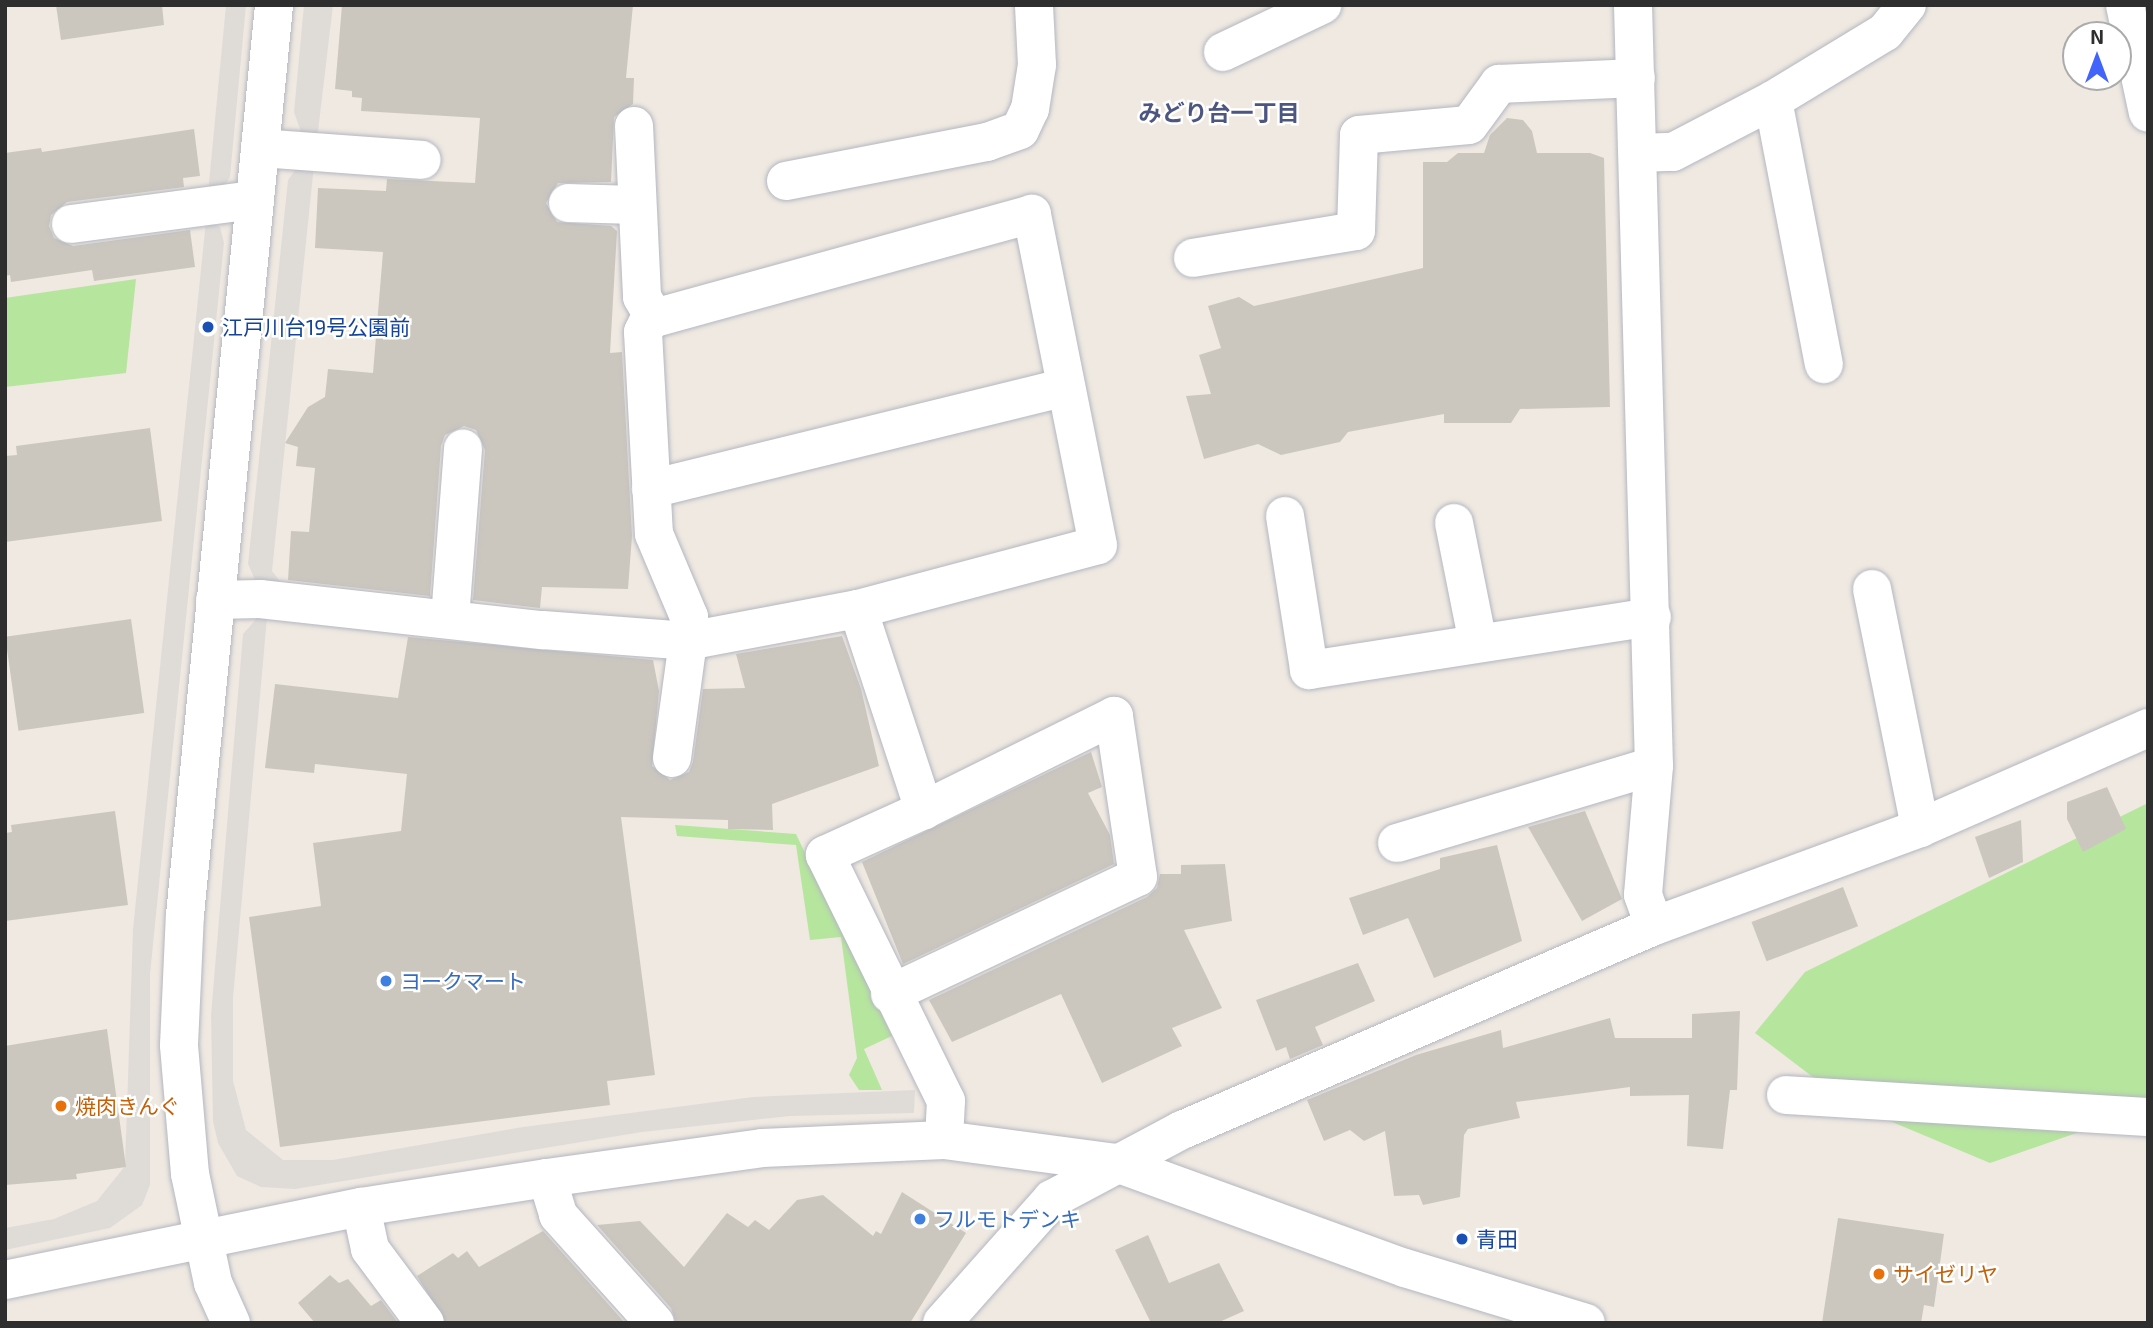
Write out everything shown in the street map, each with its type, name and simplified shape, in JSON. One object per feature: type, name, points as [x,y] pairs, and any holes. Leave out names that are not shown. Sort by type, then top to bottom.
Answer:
[{"type":"street","points":[[231,1323],[213,1283],[184,1143],[178,1045],[185,915],[274,5]]},
{"type":"street","points":[[786,181],[987,142],[1020,130],[1030,109],[1037,65],[1034,5]]},
{"type":"street","points":[[1223,52],[1322,5]]},
{"type":"street","points":[[1633,5],[1652,617],[1654,766],[1643,895],[1654,926]]},
{"type":"street","points":[[2126,5],[2148,113]]},
{"type":"street","points":[[1639,153],[1673,152],[1773,100],[1885,32],[1909,7]]},
{"type":"street","points":[[1193,258],[1356,231],[1359,135],[1469,125],[1499,84],[1636,78]]},
{"type":"street","points":[[1773,100],[1824,364]]},
{"type":"street","points":[[634,127],[634,205],[642,298],[654,318]]},
{"type":"street","points":[[260,148],[422,160]]},
{"type":"street","points":[[71,224],[254,200]]},
{"type":"street","points":[[568,203],[634,205]]},
{"type":"street","points":[[215,600],[260,599],[688,641],[858,609],[1098,545],[1032,214],[654,318],[643,332],[654,534],[689,617],[688,641],[672,758]]},
{"type":"street","points":[[651,489],[1066,387]]},
{"type":"street","points":[[450,618],[463,448]]},
{"type":"street","points":[[1284,516],[1309,670],[1652,617]]},
{"type":"street","points":[[1454,523],[1478,643]]},
{"type":"street","points":[[1872,589],[1920,828]]},
{"type":"street","points":[[858,609],[924,810]]},
{"type":"street","points":[[890,994],[1138,877],[1114,716],[924,810],[825,855],[890,994],[946,1101],[944,1140]]},
{"type":"street","points":[[942,1323],[1052,1199],[1182,1130],[1654,926],[1920,828],[2148,728]]},
{"type":"street","points":[[1397,843],[1654,766]]},
{"type":"street","points":[[1786,1095],[2148,1117]]},
{"type":"street","points":[[5,1280],[361,1207],[547,1178],[762,1148],[944,1140],[1116,1163],[1405,1268],[1586,1323]]},
{"type":"street","points":[[547,1178],[558,1215],[655,1323]]},
{"type":"street","points":[[361,1207],[370,1249],[425,1323]]},
{"type":"green space","points":[[136,279],[126,373],[5,387],[5,298]]},
{"type":"green space","points":[[2148,803],[2148,1108],[1990,1163],[1847,1103],[1755,1033],[1805,972]]},
{"type":"green space","points":[[675,825],[796,834],[892,1036],[864,1049],[882,1090],[859,1090],[849,1075],[857,1058],[841,937],[810,940],[796,845],[677,836]]},
{"type":"shaded area","points":[[226,5],[246,5],[230,177],[224,187],[208,193]]},
{"type":"shaded area","points":[[304,5],[333,5],[317,140],[301,132],[294,112]]},
{"type":"shaded area","points":[[314,165],[272,571],[285,588],[256,582],[248,564],[288,180],[296,169]]},
{"type":"shaded area","points":[[206,221],[220,227],[224,243],[150,974],[150,1185],[142,1205],[110,1228],[5,1250],[5,1228],[54,1219],[97,1201],[125,1166],[133,929]]},
{"type":"shaded area","points":[[258,617],[267,617],[233,998],[233,1081],[246,1130],[283,1160],[333,1160],[523,1127],[753,1097],[915,1090],[914,1113],[790,1116],[642,1132],[295,1189],[261,1187],[237,1176],[218,1143],[213,1122],[211,1015],[243,634]]},
{"type":"building","points":[[56,5],[162,5],[164,25],[61,40]]},
{"type":"building","points":[[342,5],[633,5],[626,78],[634,78],[633,104],[614,117],[611,182],[558,183],[546,203],[557,222],[611,226],[617,231],[610,353],[622,352],[632,536],[628,589],[542,587],[540,608],[473,600],[485,450],[476,430],[464,426],[445,435],[441,446],[430,596],[288,580],[291,531],[309,532],[315,468],[296,466],[298,447],[285,443],[308,407],[325,397],[328,369],[373,373],[383,252],[315,248],[318,188],[386,191],[387,179],[475,183],[480,118],[361,111],[362,98],[352,97],[352,91],[335,89]]},
{"type":"building","points":[[1507,118],[1523,120],[1532,131],[1537,153],[1590,153],[1604,158],[1610,407],[1520,409],[1511,423],[1444,423],[1444,414],[1348,432],[1340,442],[1281,455],[1258,444],[1204,459],[1186,396],[1211,394],[1199,355],[1221,348],[1208,306],[1239,297],[1254,306],[1423,268],[1423,162],[1447,162],[1458,153],[1484,153],[1490,135]]},
{"type":"building","points":[[194,129],[200,176],[183,178],[184,187],[67,202],[51,215],[49,226],[54,238],[73,246],[190,230],[195,267],[94,281],[92,270],[11,282],[10,275],[5,276],[5,153],[41,148],[42,152]]},
{"type":"building","points":[[150,428],[162,521],[5,542],[5,456],[17,455],[16,446]]},
{"type":"building","points":[[131,619],[144,713],[18,731],[5,637]]},
{"type":"building","points":[[842,636],[861,689],[879,766],[772,804],[773,830],[728,829],[728,820],[621,817],[655,1075],[607,1081],[610,1105],[280,1147],[249,917],[321,906],[313,843],[401,831],[407,774],[315,764],[314,773],[265,768],[275,684],[398,698],[408,637],[653,660],[659,691],[652,766],[670,780],[689,772],[693,762],[703,689],[745,688],[736,654]]},
{"type":"building","points":[[1091,752],[1102,787],[1088,793],[1110,835],[1114,864],[903,964],[862,862]]},
{"type":"building","points":[[2107,787],[2126,829],[2083,852],[2067,819],[2067,802]]},
{"type":"building","points":[[115,811],[128,905],[5,921],[5,833],[12,832],[11,825]]},
{"type":"building","points":[[1585,811],[1622,899],[1582,921],[1528,827]]},
{"type":"building","points":[[2021,820],[2023,862],[1989,878],[1975,837]]},
{"type":"building","points":[[1497,845],[1522,941],[1434,978],[1408,918],[1363,935],[1349,898],[1440,869],[1440,858]]},
{"type":"building","points":[[1225,864],[1232,921],[1184,930],[1222,1008],[1172,1028],[1182,1046],[1102,1083],[1061,994],[952,1042],[929,1000],[1147,897],[1157,888],[1160,874],[1181,874],[1181,865]]},
{"type":"building","points":[[1843,887],[1858,926],[1767,961],[1752,922]]},
{"type":"building","points":[[1358,963],[1375,1001],[1315,1027],[1323,1045],[1290,1059],[1286,1047],[1276,1051],[1256,1000]]},
{"type":"building","points":[[1740,1011],[1737,1090],[1730,1090],[1723,1149],[1687,1146],[1689,1095],[1630,1096],[1630,1087],[1516,1102],[1520,1118],[1468,1129],[1464,1135],[1460,1197],[1423,1205],[1419,1195],[1394,1196],[1385,1131],[1364,1141],[1350,1130],[1324,1141],[1307,1100],[1416,1055],[1501,1030],[1503,1048],[1610,1018],[1615,1038],[1692,1038],[1692,1014]]},
{"type":"building","name":"焼肉きんぐ","points":[[107,1029],[126,1167],[76,1174],[77,1179],[5,1185],[5,1046]]},
{"type":"building","points":[[902,1192],[966,1233],[910,1323],[676,1323],[671,1308],[597,1225],[640,1221],[684,1267],[727,1213],[748,1227],[755,1220],[769,1230],[797,1200],[823,1195],[873,1236],[876,1231],[881,1234]]},
{"type":"building","points":[[1838,1218],[1944,1234],[1934,1307],[1924,1305],[1921,1323],[1822,1323]]},
{"type":"building","points":[[543,1231],[625,1323],[446,1323],[417,1276],[453,1253],[458,1258],[467,1251],[479,1267]]},
{"type":"building","points":[[1148,1235],[1169,1283],[1219,1263],[1244,1311],[1217,1323],[1151,1323],[1115,1250]]},
{"type":"building","points":[[330,1275],[339,1283],[348,1279],[371,1306],[381,1300],[398,1323],[315,1323],[298,1303]]},
{"type":"place","name":"江戸川台19号公園前","points":[[208,327]]},
{"type":"place","name":"ヨークマート","points":[[386,981]]},
{"type":"place","name":"焼肉きんぐ","points":[[61,1106]]},
{"type":"place","name":"フルモトデンキ","points":[[920,1219]]},
{"type":"place","name":"青田","points":[[1462,1239]]},
{"type":"place","name":"サイゼリヤ","points":[[1879,1274]]},
{"type":"district","name":"みどり台一丁目","points":[[1219,112]]}]
